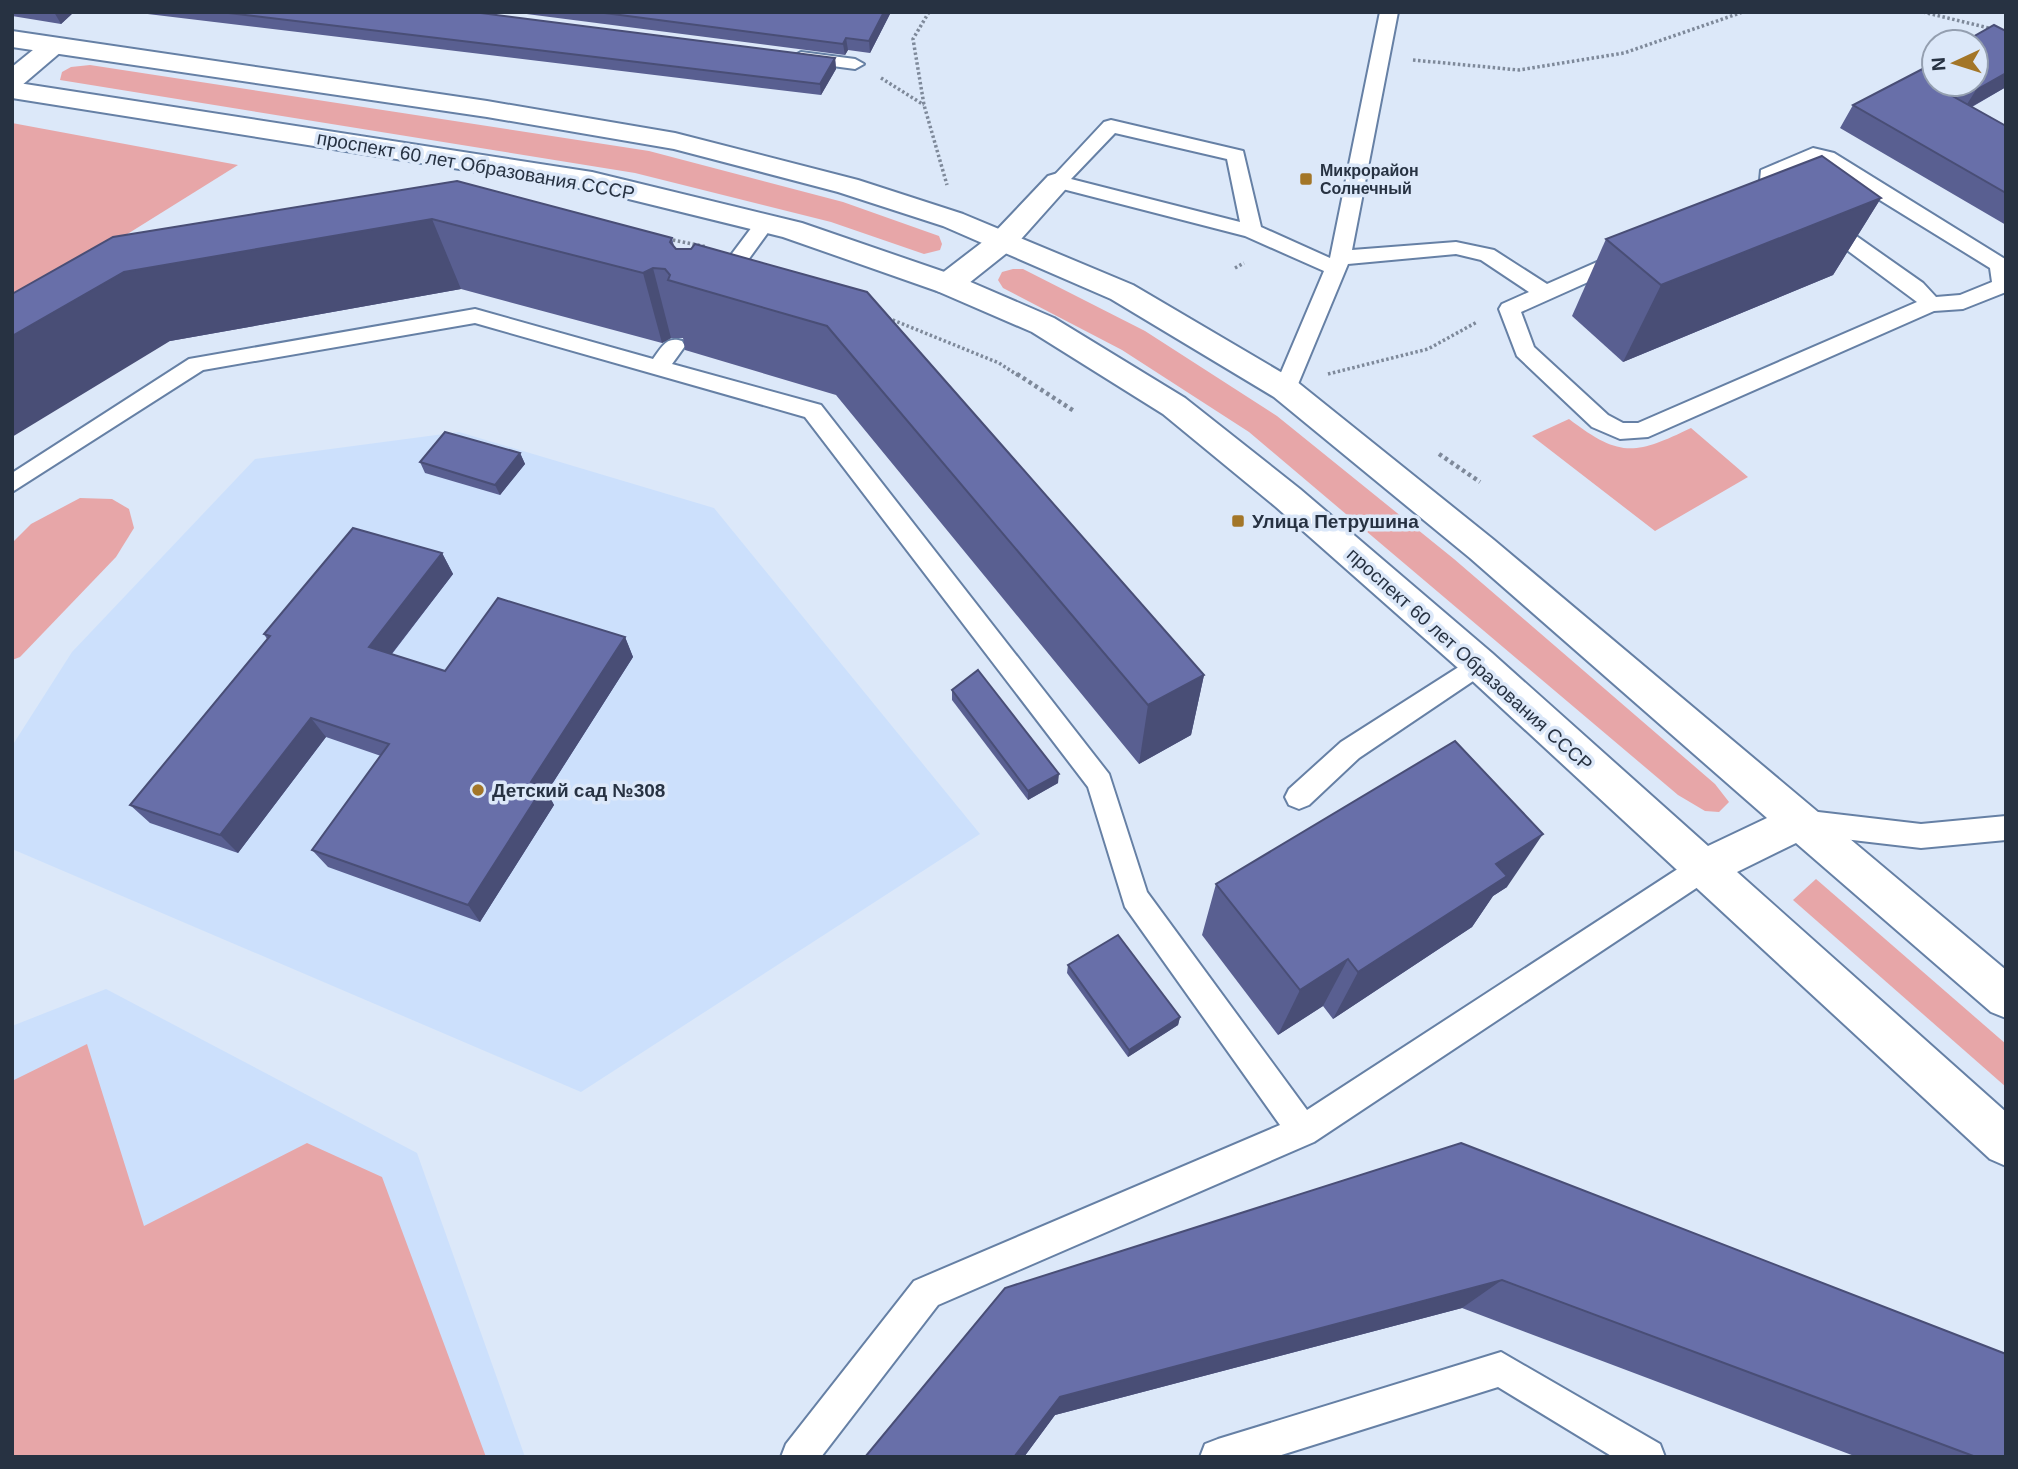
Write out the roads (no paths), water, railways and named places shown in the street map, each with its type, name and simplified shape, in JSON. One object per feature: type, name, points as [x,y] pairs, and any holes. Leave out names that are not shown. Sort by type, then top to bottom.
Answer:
[{"type":"main road","points":[[12,39],[474,107],[675,141],[848,187],[953,220],[1122,292],[1285,389],[1482,549],[2006,998]]},
{"type":"main road","points":[[12,80],[53,46]]},
{"type":"main road","name":"проспект 60 лет Образования СССР","points":[[12,90],[592,181],[765,223],[948,284],[1043,325],[1174,406],[1289,498],[1479,664],[2006,1143]]},
{"type":"main road","points":[[948,284],[1003,241],[1058,182]]},
{"type":"main road","points":[[1703,868],[1799,822]]},
{"type":"lane","points":[[1285,389],[1337,263],[1389,12]]},
{"type":"lane","points":[[787,55],[855,64]]},
{"type":"lane","points":[[1252,231],[1236,155],[1111,125],[1058,182],[1252,231],[1337,263],[1456,248],[1487,255],[1544,292]]},
{"type":"lane","points":[[1769,194],[1768,174],[1813,154],[1827,157],[1998,264],[2003,274],[2002,286],[1963,302],[1931,304],[1640,431],[1620,431],[1600,421],[1525,351],[1509,309],[1769,194],[1791,199],[1916,288],[1931,304]]},
{"type":"lane","points":[[708,301],[765,223]]},
{"type":"lane","points":[[12,484],[197,364],[475,316],[813,411],[1100,782],[1135,898],[1303,1131]]},
{"type":"lane","points":[[659,368],[674,346]]},
{"type":"lane","points":[[1299,797],[1350,750],[1479,664]]},
{"type":"lane","points":[[1799,822],[1921,836],[2006,828]]},
{"type":"lane","points":[[799,1457],[926,1293],[1303,1131],[1703,868]]},
{"type":"lane","points":[[1218,1457],[1501,1369],[1647,1457]]},
{"type":"place","name":"Микрорайон Солнечный","points":[[1306,179]]},
{"type":"place","name":"Улица Петрушина","points":[[1238,521]]},
{"type":"place","name":"Детский сад №308","points":[[478,790]]}]
